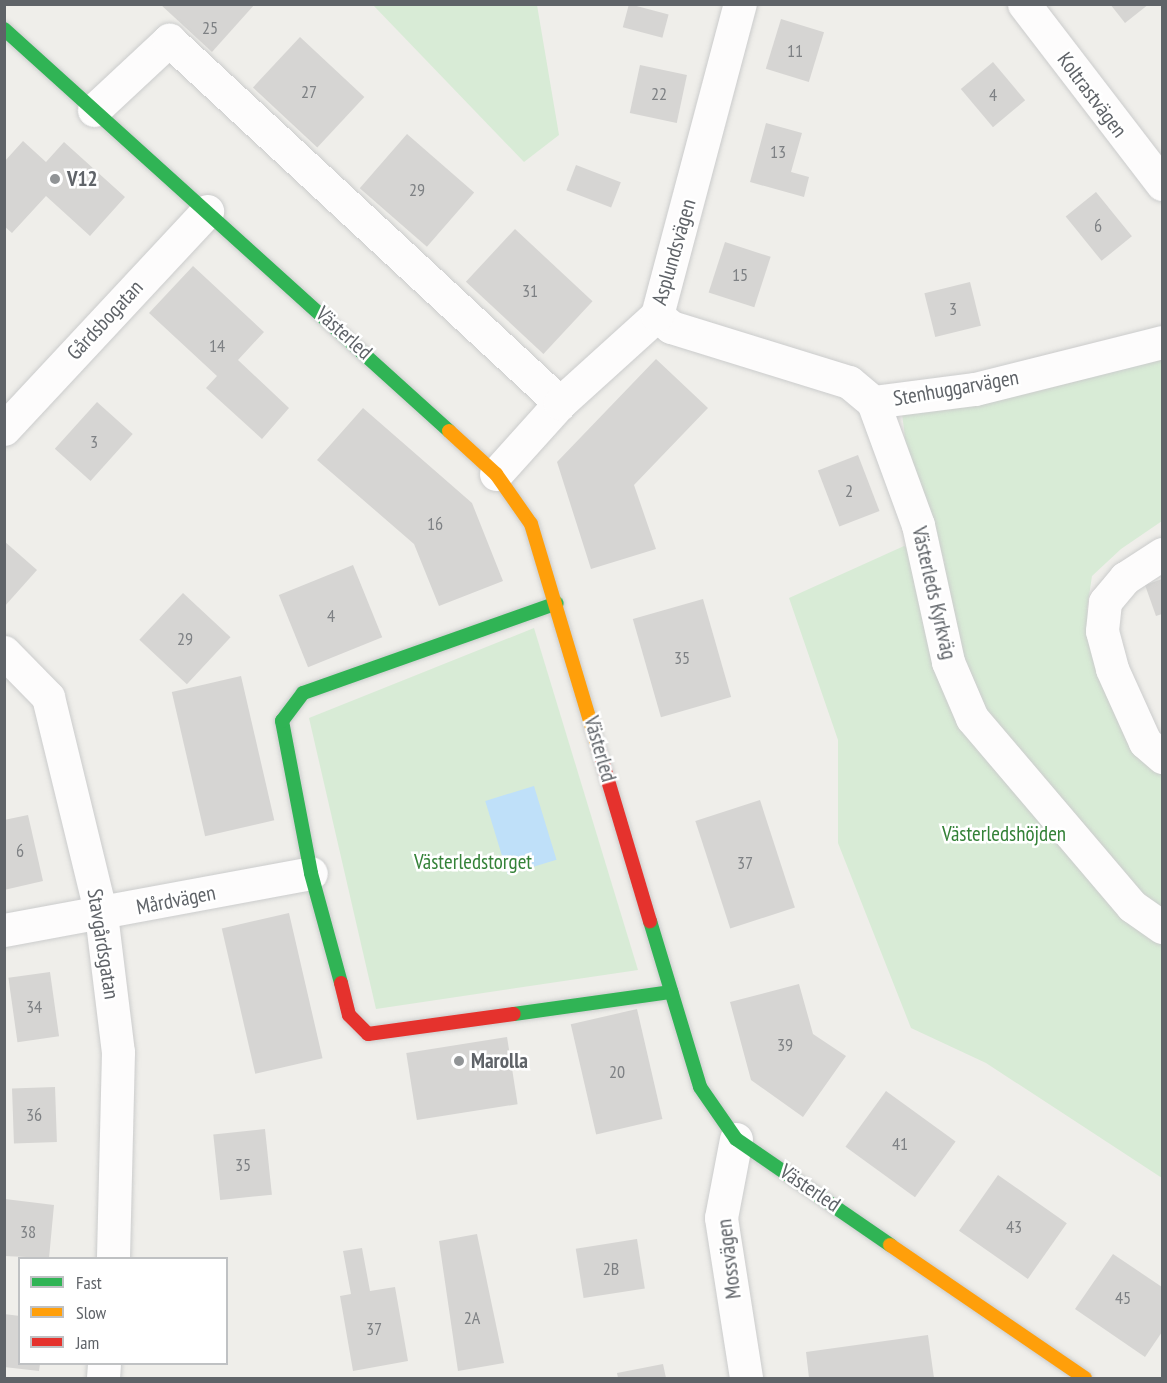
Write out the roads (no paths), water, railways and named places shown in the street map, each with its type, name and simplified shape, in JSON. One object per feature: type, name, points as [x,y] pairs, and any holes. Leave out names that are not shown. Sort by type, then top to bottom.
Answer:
[{"type":"street","name":"Asplundsvägen","points":[[496,474],[560,403],[657,315],[740,4]]},
{"type":"street","name":"Koltrastvägen","points":[[1024,4],[1162,184]]},
{"type":"street","name":"Västerled","points":[[4,29],[496,474],[531,524],[557,603],[700,1087],[736,1139],[1085,1378]]},
{"type":"street","points":[[94,110],[169,40],[560,403]]},
{"type":"street","name":"Gårdsbogatan","points":[[4,429],[207,211]]},
{"type":"street","name":"Stenhuggarvägen","points":[[657,315],[671,327],[849,382],[873,402],[975,389],[1162,342]]},
{"type":"street","name":"Västerleds Kyrkväg","points":[[873,402],[918,525],[948,662],[972,718],[1132,906],[1162,927]]},
{"type":"street","points":[[1162,554],[1125,578],[1105,602],[1102,631],[1112,669],[1145,742],[1162,757]]},
{"type":"street","points":[[557,603],[303,693],[282,721],[311,873],[349,1016],[368,1034],[671,992]]},
{"type":"street","name":"Stavgårdsgatan","points":[[4,652],[48,697],[101,914],[118,1052],[113,1257]]},
{"type":"street","name":"Mårdvägen","points":[[4,930],[101,914],[311,873]]},
{"type":"street","name":"Mossvägen","points":[[736,1139],[722,1218],[746,1378]]},
{"type":"water","points":[[534,786],[557,860],[508,875],[485,801]]},
{"type":"place","name":"V12","points":[[55,179]]},
{"type":"place","name":"Marolla","points":[[459,1061]]},
{"type":"park label","name":"Västerledshöjden","points":[[1004,834]]},
{"type":"park label","name":"Västerledstorget","points":[[473,862]]}]
